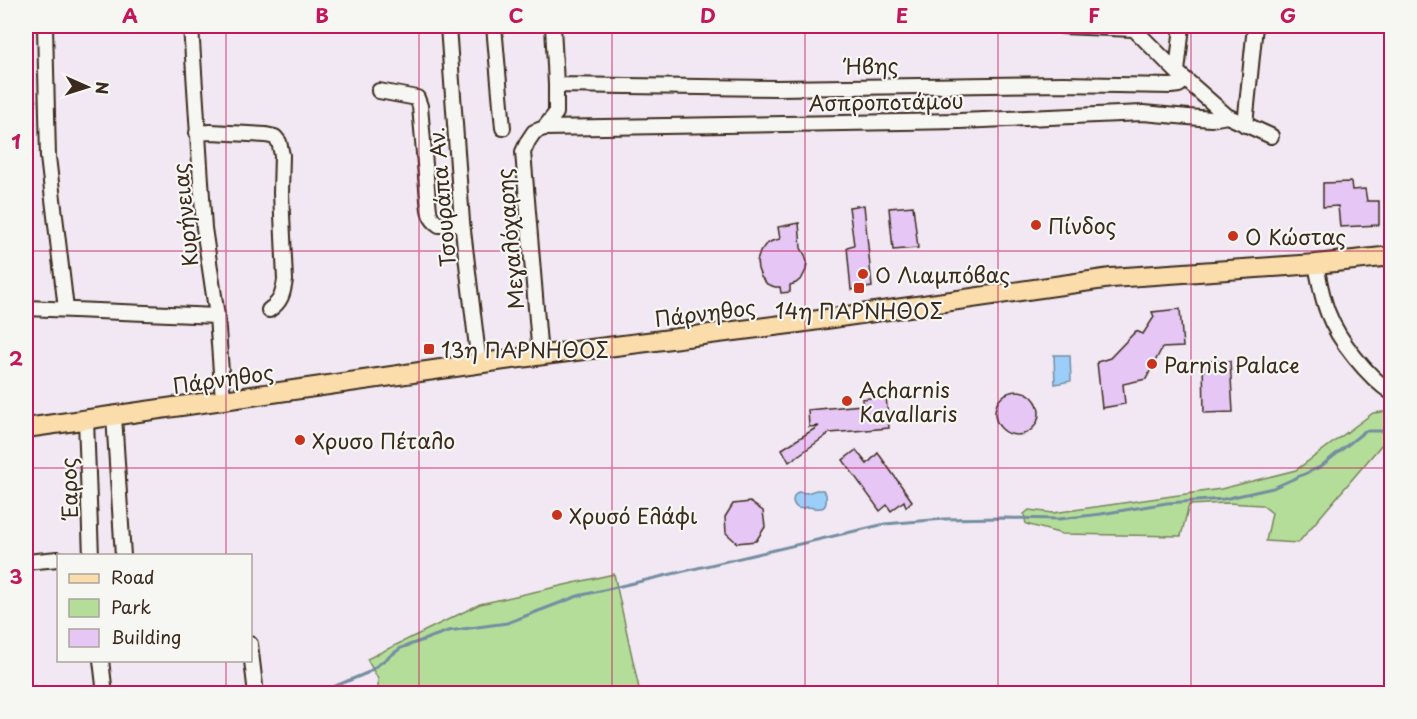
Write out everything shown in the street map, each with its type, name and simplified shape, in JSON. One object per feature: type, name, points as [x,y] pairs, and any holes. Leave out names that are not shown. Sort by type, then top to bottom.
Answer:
[{"type":"main road","name":"Πάρνηθος","points":[[26,429],[479,364],[798,323],[1111,278],[1316,264],[1392,256]]},
{"type":"street","points":[[45,26],[48,157],[66,309]]},
{"type":"street","name":"Κυρήνειας","points":[[191,26],[204,228],[216,316],[223,400]]},
{"type":"street","name":"Τσουράπα Αν.","points":[[448,26],[462,222],[479,364]]},
{"type":"street","points":[[494,26],[503,128]]},
{"type":"street","name":"Μεγαλόχαρης","points":[[540,356],[524,152],[534,132],[544,128],[556,113],[553,26]]},
{"type":"street","points":[[1062,26],[1132,27],[1181,76],[1227,116],[1271,136]]},
{"type":"street","points":[[1181,76],[1182,26]]},
{"type":"street","points":[[1245,125],[1255,26]]},
{"type":"street","name":"Ήβης","points":[[556,85],[765,87],[1063,84],[1171,86],[1179,85],[1181,76]]},
{"type":"street","points":[[379,91],[417,98],[420,106],[428,200],[432,220],[439,225],[462,222]]},
{"type":"street","name":"Ασπροποτάμου","points":[[544,128],[960,121],[1143,113],[1211,119],[1227,116]]},
{"type":"street","points":[[197,133],[266,135],[275,137],[279,142],[282,155],[281,193],[285,280],[280,301],[269,310]]},
{"type":"street","points":[[1316,264],[1328,313],[1337,332],[1377,381],[1392,393]]},
{"type":"street","points":[[26,308],[216,316]]},
{"type":"street","points":[[114,416],[123,554]]},
{"type":"street","name":"Έαρος","points":[[86,420],[90,554]]},
{"type":"street","points":[[26,562],[57,559]]},
{"type":"street","points":[[252,660],[256,693]]},
{"type":"street","points":[[101,662],[105,693]]},
{"type":"green space","points":[[1391,411],[1391,441],[1383,443],[1298,543],[1266,541],[1272,513],[1262,505],[1227,503],[1189,505],[1181,536],[1062,534],[1026,524],[1024,514],[1029,510],[1053,513],[1221,489],[1296,470],[1373,413]]},
{"type":"green space","points":[[614,574],[640,693],[378,693],[378,679],[367,659],[480,604]]},
{"type":"water","points":[[1054,355],[1070,355],[1071,381],[1055,384]]},
{"type":"water","points":[[823,490],[826,494],[824,507],[800,509],[795,506],[794,496],[798,492],[807,493]]},
{"type":"building","points":[[1351,182],[1352,190],[1365,189],[1367,201],[1379,201],[1379,225],[1340,227],[1338,206],[1323,207],[1323,183]]},
{"type":"building","points":[[864,205],[872,287],[851,290],[847,247],[854,245],[849,207]]},
{"type":"building","points":[[913,206],[918,248],[893,250],[889,208]]},
{"type":"building","points":[[799,223],[801,248],[807,262],[806,270],[802,278],[790,285],[790,292],[781,293],[780,287],[767,284],[761,277],[757,261],[765,245],[780,239],[778,227]]},
{"type":"building","points":[[1180,309],[1183,347],[1162,348],[1146,379],[1123,384],[1125,404],[1102,408],[1097,362],[1110,358],[1136,331],[1143,334],[1154,317],[1152,312]]},
{"type":"building","points":[[1203,361],[1230,361],[1233,412],[1204,413]]},
{"type":"building","points":[[1017,391],[1026,392],[1033,397],[1038,404],[1038,422],[1033,429],[1026,434],[1017,435],[1008,434],[1001,429],[996,422],[995,413],[996,404],[1001,397],[1008,392]]},
{"type":"building","points":[[886,396],[889,428],[830,433],[789,462],[782,449],[819,426],[809,427],[808,410],[862,405],[862,399]]},
{"type":"building","points":[[856,450],[867,464],[878,453],[912,501],[906,507],[904,501],[891,511],[887,505],[880,511],[843,460]]},
{"type":"building","points":[[750,502],[763,511],[765,527],[756,541],[737,543],[726,533],[725,517],[733,504]]},
{"type":"waterway","points":[[316,694],[367,673],[401,648],[448,631],[507,623],[578,596],[885,524],[944,519],[1059,519],[1167,503],[1224,499],[1273,488],[1320,467],[1365,431],[1383,431]]},
{"type":"place","name":"Πίνδος","points":[[1036,225]]},
{"type":"place","name":"Ο Κώστας","points":[[1233,236]]},
{"type":"place","name":"Ο Λιαμπόβας","points":[[863,274]]},
{"type":"place","name":"14η ΠΑΡΝΗΘΟΣ","points":[[859,288]]},
{"type":"place","name":"13η ΠΑΡΝΗΘΟΣ","points":[[429,349]]},
{"type":"place","name":"Parnis Palace","points":[[1152,364]]},
{"type":"place","name":"Acharnis Kavallaris","points":[[847,401]]},
{"type":"place","name":"Χρυσο Πέταλο","points":[[300,440]]},
{"type":"place","name":"Χρυσό Ελάφι","points":[[557,515]]}]
